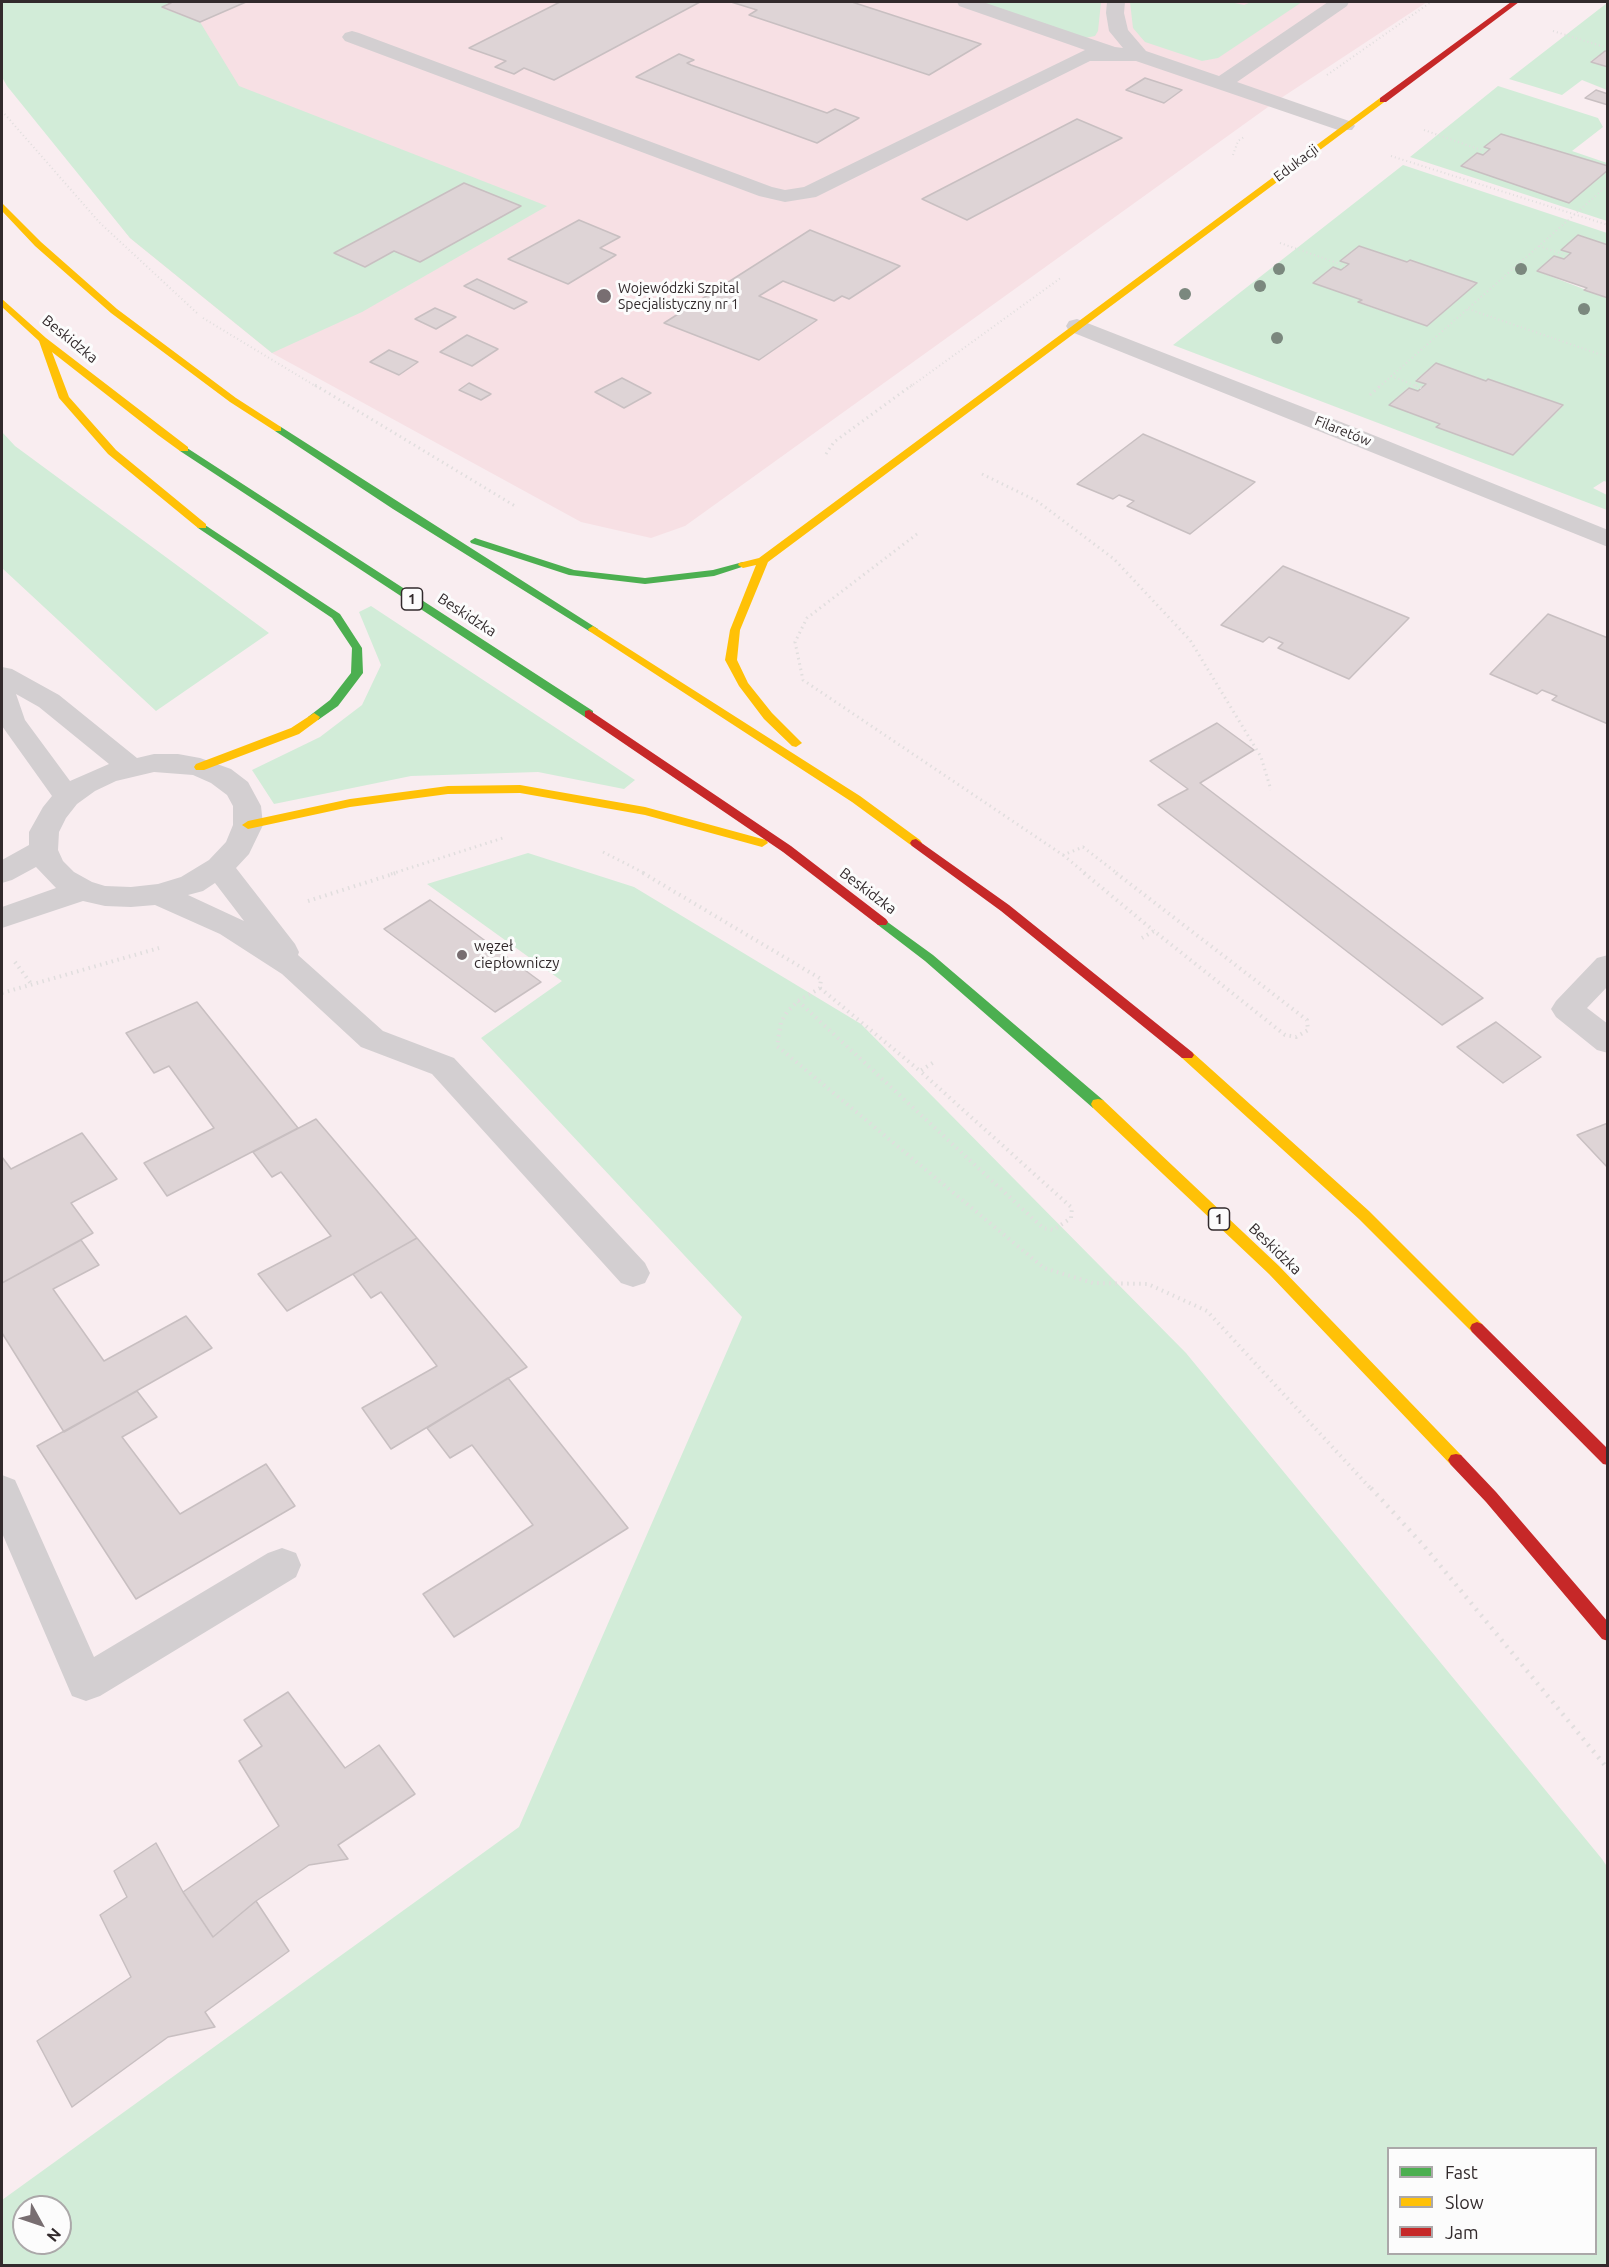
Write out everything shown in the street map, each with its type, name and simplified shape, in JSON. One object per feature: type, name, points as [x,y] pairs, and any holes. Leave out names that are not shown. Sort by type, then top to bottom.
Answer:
[{"type":"main road","name":"Edukacji","points":[[763,560],[1515,2]]},
{"type":"main road","points":[[2,206],[38,244],[114,311],[233,400],[425,525],[629,651],[856,799],[1005,908],[1174,1044],[1364,1215],[1608,1459]]},
{"type":"main road","name":"Beskidzka","points":[[2,302],[43,340],[161,433],[327,544],[561,695],[787,849],[929,958],[1057,1068],[1265,1262],[1491,1497],[1608,1634]]},
{"type":"main road","points":[[43,340],[64,398],[112,452],[191,518],[336,616],[357,648],[357,673],[334,704],[295,731],[200,767]]},
{"type":"main road","points":[[425,525],[573,573],[635,580],[645,581],[714,573],[763,560]]},
{"type":"main road","points":[[763,560],[748,592],[735,630],[731,660],[742,684],[768,716],[856,799]]},
{"type":"main road","points":[[248,825],[350,803],[437,791],[520,789],[645,811],[787,849]]},
{"type":"street","points":[[966,2],[1114,53]]},
{"type":"street","points":[[1116,2],[1115,13],[1119,31],[1139,56]]},
{"type":"street","points":[[1221,84],[1340,2]]},
{"type":"street","points":[[352,38],[766,192],[785,196],[809,193],[1086,55],[1114,53],[1139,56],[1345,126]]},
{"type":"street","name":"Filaretów","points":[[1077,326],[1608,539]]},
{"type":"street","points":[[2,675],[49,701],[130,767]]},
{"type":"street","points":[[2,694],[12,721],[67,797]]},
{"type":"street","points":[[154,763],[178,763],[200,767],[222,776],[238,789],[247,806],[248,825],[238,847],[219,867],[192,884],[158,894],[131,897],[105,896],[82,890],[63,879],[50,866],[43,850],[44,832],[53,814],[67,797],[86,784],[107,774],[154,763]]},
{"type":"street","points":[[2,873],[43,850]]},
{"type":"street","points":[[219,867],[293,966],[372,1039],[443,1066],[633,1273]]},
{"type":"street","points":[[2,918],[82,890]]},
{"type":"street","points":[[158,894],[231,927],[293,966]]},
{"type":"street","points":[[1608,966],[1567,1009],[1608,1041]]},
{"type":"street","points":[[2,1491],[86,1683],[282,1565]]},
{"type":"path","points":[[1553,31],[1608,48]]},
{"type":"path","points":[[2,111],[100,223],[199,315],[520,509]]},
{"type":"path","points":[[1424,130],[1487,152]]},
{"type":"path","points":[[1391,156],[1608,225]]},
{"type":"path","points":[[1333,427],[1608,185]]},
{"type":"path","points":[[1280,243],[1346,266]]},
{"type":"path","points":[[1539,246],[1568,256]]},
{"type":"path","points":[[1467,309],[1608,357]]},
{"type":"path","points":[[1391,376],[1422,388]]},
{"type":"path","points":[[982,474],[1037,501],[1114,559],[1190,640],[1261,757],[1272,790]]},
{"type":"path","points":[[917,534],[807,618],[795,642],[803,680],[1063,855],[1154,931],[1286,1035],[1296,1037],[1308,1030],[1307,1020],[1083,847],[1063,855]]},
{"type":"path","points":[[303,903],[511,835]]},
{"type":"path","points":[[601,850],[663,883],[820,979],[820,988]]},
{"type":"path","points":[[1142,938],[1154,931]]},
{"type":"path","points":[[2,993],[168,945]]},
{"type":"path","points":[[14,961],[32,985]]},
{"type":"path","points":[[820,988],[798,1001],[787,1012],[781,1022],[777,1046],[1044,1268],[1093,1283],[1148,1284],[1207,1311],[1424,1545],[1608,1769]]},
{"type":"path","points":[[798,1001],[1043,1228],[1053,1230],[1071,1218],[1072,1208],[920,1071],[820,988]]},
{"type":"path","points":[[920,1071],[934,1062]]},
{"type":"shaded area","name":"Wojewódzki Szpital Specjalistyczny nr 1","points":[[2,2],[1427,2],[1275,102],[685,526],[651,538],[581,522],[272,353],[130,238],[2,77]]},
{"type":"green space","points":[[2,2],[171,3],[162,8],[200,22],[239,86],[547,206],[362,312],[272,353],[130,238],[7,86],[2,77]]},
{"type":"green space","points":[[978,2],[1101,2],[1098,31],[1095,36],[1085,38]]},
{"type":"green space","points":[[1130,2],[1230,2],[1244,5],[1251,2],[1302,2],[1218,58],[1202,61],[1145,42],[1133,28]]},
{"type":"green space","points":[[1607,3],[1607,51],[1591,61],[1607,67],[1607,90],[1582,80],[1562,95],[1509,79]]},
{"type":"green space","points":[[1498,86],[1598,118],[1603,127],[1572,151],[1607,163],[1607,166],[1501,134],[1485,147],[1490,149],[1483,155],[1477,153],[1461,166],[1569,203],[1607,170],[1607,221],[1410,157]]},
{"type":"green space","points":[[1403,165],[1607,233],[1607,245],[1578,235],[1562,250],[1571,253],[1564,259],[1554,256],[1537,271],[1607,298],[1607,482],[1604,481],[1593,488],[1607,495],[1607,510],[1173,345]],"holes":[[[1359,246],[1407,262],[1410,260],[1477,283],[1427,326],[1359,303],[1362,300],[1314,283],[1333,267],[1341,270],[1349,264],[1341,260]],[[1436,363],[1486,381],[1489,379],[1563,406],[1513,455],[1437,427],[1440,424],[1390,404],[1408,388],[1418,391],[1426,384],[1416,380]]]},
{"type":"green space","points":[[2,432],[15,446],[269,633],[156,711],[2,568]]},
{"type":"green space","points":[[371,606],[635,780],[624,789],[538,772],[411,776],[274,804],[252,770],[320,737],[362,705],[381,665],[359,612]]},
{"type":"green space","points":[[528,853],[634,887],[861,1024],[1186,1353],[1608,1868],[1607,2265],[2,2265],[2,2200],[519,1827],[742,1317],[481,1038],[562,981],[427,884]]},
{"type":"building","points":[[167,2],[246,2],[200,22],[162,7],[171,3]]},
{"type":"building","points":[[560,2],[700,2],[554,80],[524,68],[514,74],[495,67],[506,61],[469,48]]},
{"type":"building","points":[[731,2],[852,2],[981,44],[929,75],[749,15],[757,10]]},
{"type":"building","points":[[1608,51],[1608,67],[1591,62]]},
{"type":"building","points":[[679,54],[694,60],[687,63],[691,65],[827,113],[835,109],[859,118],[817,143],[636,77]]},
{"type":"building","points":[[1145,78],[1182,90],[1164,103],[1126,90]]},
{"type":"building","points":[[1596,90],[1608,94],[1608,105],[1585,98]]},
{"type":"building","points":[[1077,119],[1122,138],[967,220],[922,199]]},
{"type":"building","points":[[1501,134],[1608,166],[1608,170],[1569,203],[1461,166],[1477,153],[1483,155],[1490,149],[1484,147]]},
{"type":"building","points":[[464,183],[521,206],[420,262],[394,251],[365,267],[334,253]]},
{"type":"building","points":[[579,220],[620,237],[600,248],[616,255],[568,284],[508,259]]},
{"type":"building","points":[[810,230],[900,266],[849,299],[842,296],[834,301],[783,281],[759,296],[817,320],[759,360],[664,323]]},
{"type":"building","points":[[1578,235],[1608,245],[1608,298],[1584,290],[1587,288],[1537,271],[1554,256],[1564,259],[1571,253],[1561,250]]},
{"type":"building","points":[[1359,246],[1407,262],[1410,260],[1477,283],[1427,326],[1358,302],[1362,300],[1313,283],[1333,267],[1341,270],[1349,264],[1340,261]]},
{"type":"building","points":[[477,279],[527,302],[514,309],[464,286]]},
{"type":"building","points":[[435,308],[456,317],[436,329],[415,319]]},
{"type":"building","points":[[467,335],[498,349],[472,366],[440,352]]},
{"type":"building","points":[[389,350],[418,362],[399,375],[370,362]]},
{"type":"building","points":[[1436,363],[1563,405],[1513,455],[1436,427],[1440,424],[1389,405],[1409,388],[1418,391],[1426,384],[1416,381]]},
{"type":"building","points":[[622,378],[651,393],[624,408],[595,392]]},
{"type":"building","points":[[469,383],[491,394],[481,400],[459,390]]},
{"type":"building","points":[[1143,434],[1255,482],[1190,534],[1127,506],[1134,501],[1119,495],[1113,499],[1077,484]]},
{"type":"building","points":[[1283,566],[1409,618],[1349,679],[1278,648],[1283,643],[1269,637],[1263,642],[1221,625]]},
{"type":"building","points":[[1548,614],[1608,638],[1608,724],[1552,700],[1557,696],[1542,690],[1537,694],[1490,674]]},
{"type":"building","points":[[1217,723],[1254,750],[1200,783],[1483,998],[1442,1025],[1158,805],[1188,789],[1150,761]]},
{"type":"building","name":"węzeł ciepłowniczy","points":[[430,900],[541,982],[495,1012],[384,929]]},
{"type":"building","points":[[197,1002],[298,1128],[167,1196],[144,1163],[214,1128],[169,1066],[154,1073],[126,1033]]},
{"type":"building","points":[[1496,1022],[1541,1057],[1503,1083],[1457,1047]]},
{"type":"building","points":[[316,1119],[417,1238],[287,1311],[258,1274],[331,1236],[281,1172],[272,1177],[253,1152]]},
{"type":"building","points":[[1608,1123],[1608,1168],[1577,1135]]},
{"type":"building","points":[[82,1133],[117,1179],[71,1203],[93,1233],[2,1283],[2,1157],[11,1169]]},
{"type":"building","points":[[417,1238],[527,1367],[391,1449],[362,1408],[437,1366],[381,1292],[371,1298],[353,1274]]},
{"type":"building","points":[[81,1240],[99,1265],[53,1289],[104,1361],[186,1316],[212,1348],[64,1432],[2,1333],[2,1283]]},
{"type":"building","points":[[508,1378],[628,1528],[454,1637],[423,1594],[533,1525],[472,1445],[450,1458],[427,1428]]},
{"type":"building","points":[[137,1391],[157,1417],[122,1437],[180,1514],[266,1464],[295,1506],[136,1599],[37,1446]]},
{"type":"building","points":[[288,1692],[345,1768],[379,1745],[415,1794],[338,1845],[348,1859],[309,1865],[256,1901],[213,1937],[183,1892],[279,1826],[239,1761],[262,1746],[244,1720]]},
{"type":"building","points":[[156,1843],[183,1892],[213,1937],[256,1901],[289,1951],[205,2012],[215,2027],[168,2037],[72,2107],[37,2041],[131,1977],[100,1915],[127,1897],[114,1871]]},
{"type":"traffic: fast","points":[[278,429],[397,507],[593,629]]},
{"type":"traffic: fast","points":[[184,449],[589,714]]},
{"type":"traffic: fast","points":[[202,526],[336,616],[357,648],[357,673],[334,703],[314,717]]},
{"type":"traffic: fast","points":[[475,541],[573,573],[645,581],[714,573],[743,565]]},
{"type":"traffic: fast","points":[[882,922],[929,958],[1098,1104]]},
{"type":"traffic: slow","points":[[1077,326],[1383,100]]},
{"type":"traffic: slow","points":[[2,206],[38,244],[114,311],[233,400],[278,429]]},
{"type":"traffic: slow","points":[[2,302],[43,340],[184,449]]},
{"type":"traffic: slow","points":[[743,565],[763,560],[1077,326]]},
{"type":"traffic: slow","points":[[43,340],[64,398],[112,452],[202,526]]},
{"type":"traffic: slow","points":[[763,560],[735,630],[731,660],[743,684],[768,716],[796,743]]},
{"type":"traffic: slow","points":[[593,629],[856,799],[916,843]]},
{"type":"traffic: slow","points":[[200,767],[295,731],[314,717]]},
{"type":"traffic: slow","points":[[248,825],[350,803],[448,790],[520,789],[645,811],[762,843]]},
{"type":"traffic: slow","points":[[1187,1055],[1364,1215],[1477,1328]]},
{"type":"traffic: slow","points":[[1098,1104],[1274,1270],[1456,1460]]},
{"type":"traffic: jam","points":[[1383,100],[1515,2]]},
{"type":"traffic: jam","points":[[589,714],[787,849],[882,922]]},
{"type":"traffic: jam","points":[[916,843],[1005,908],[1187,1055]]},
{"type":"traffic: jam","points":[[1477,1328],[1608,1459]]},
{"type":"traffic: jam","points":[[1456,1460],[1491,1497],[1608,1634]]},
{"type":"place","name":"Wojewódzki Szpital Specjalistyczny nr 1","points":[[604,296]]},
{"type":"place","name":"węzeł ciepłowniczy","points":[[462,955]]}]
